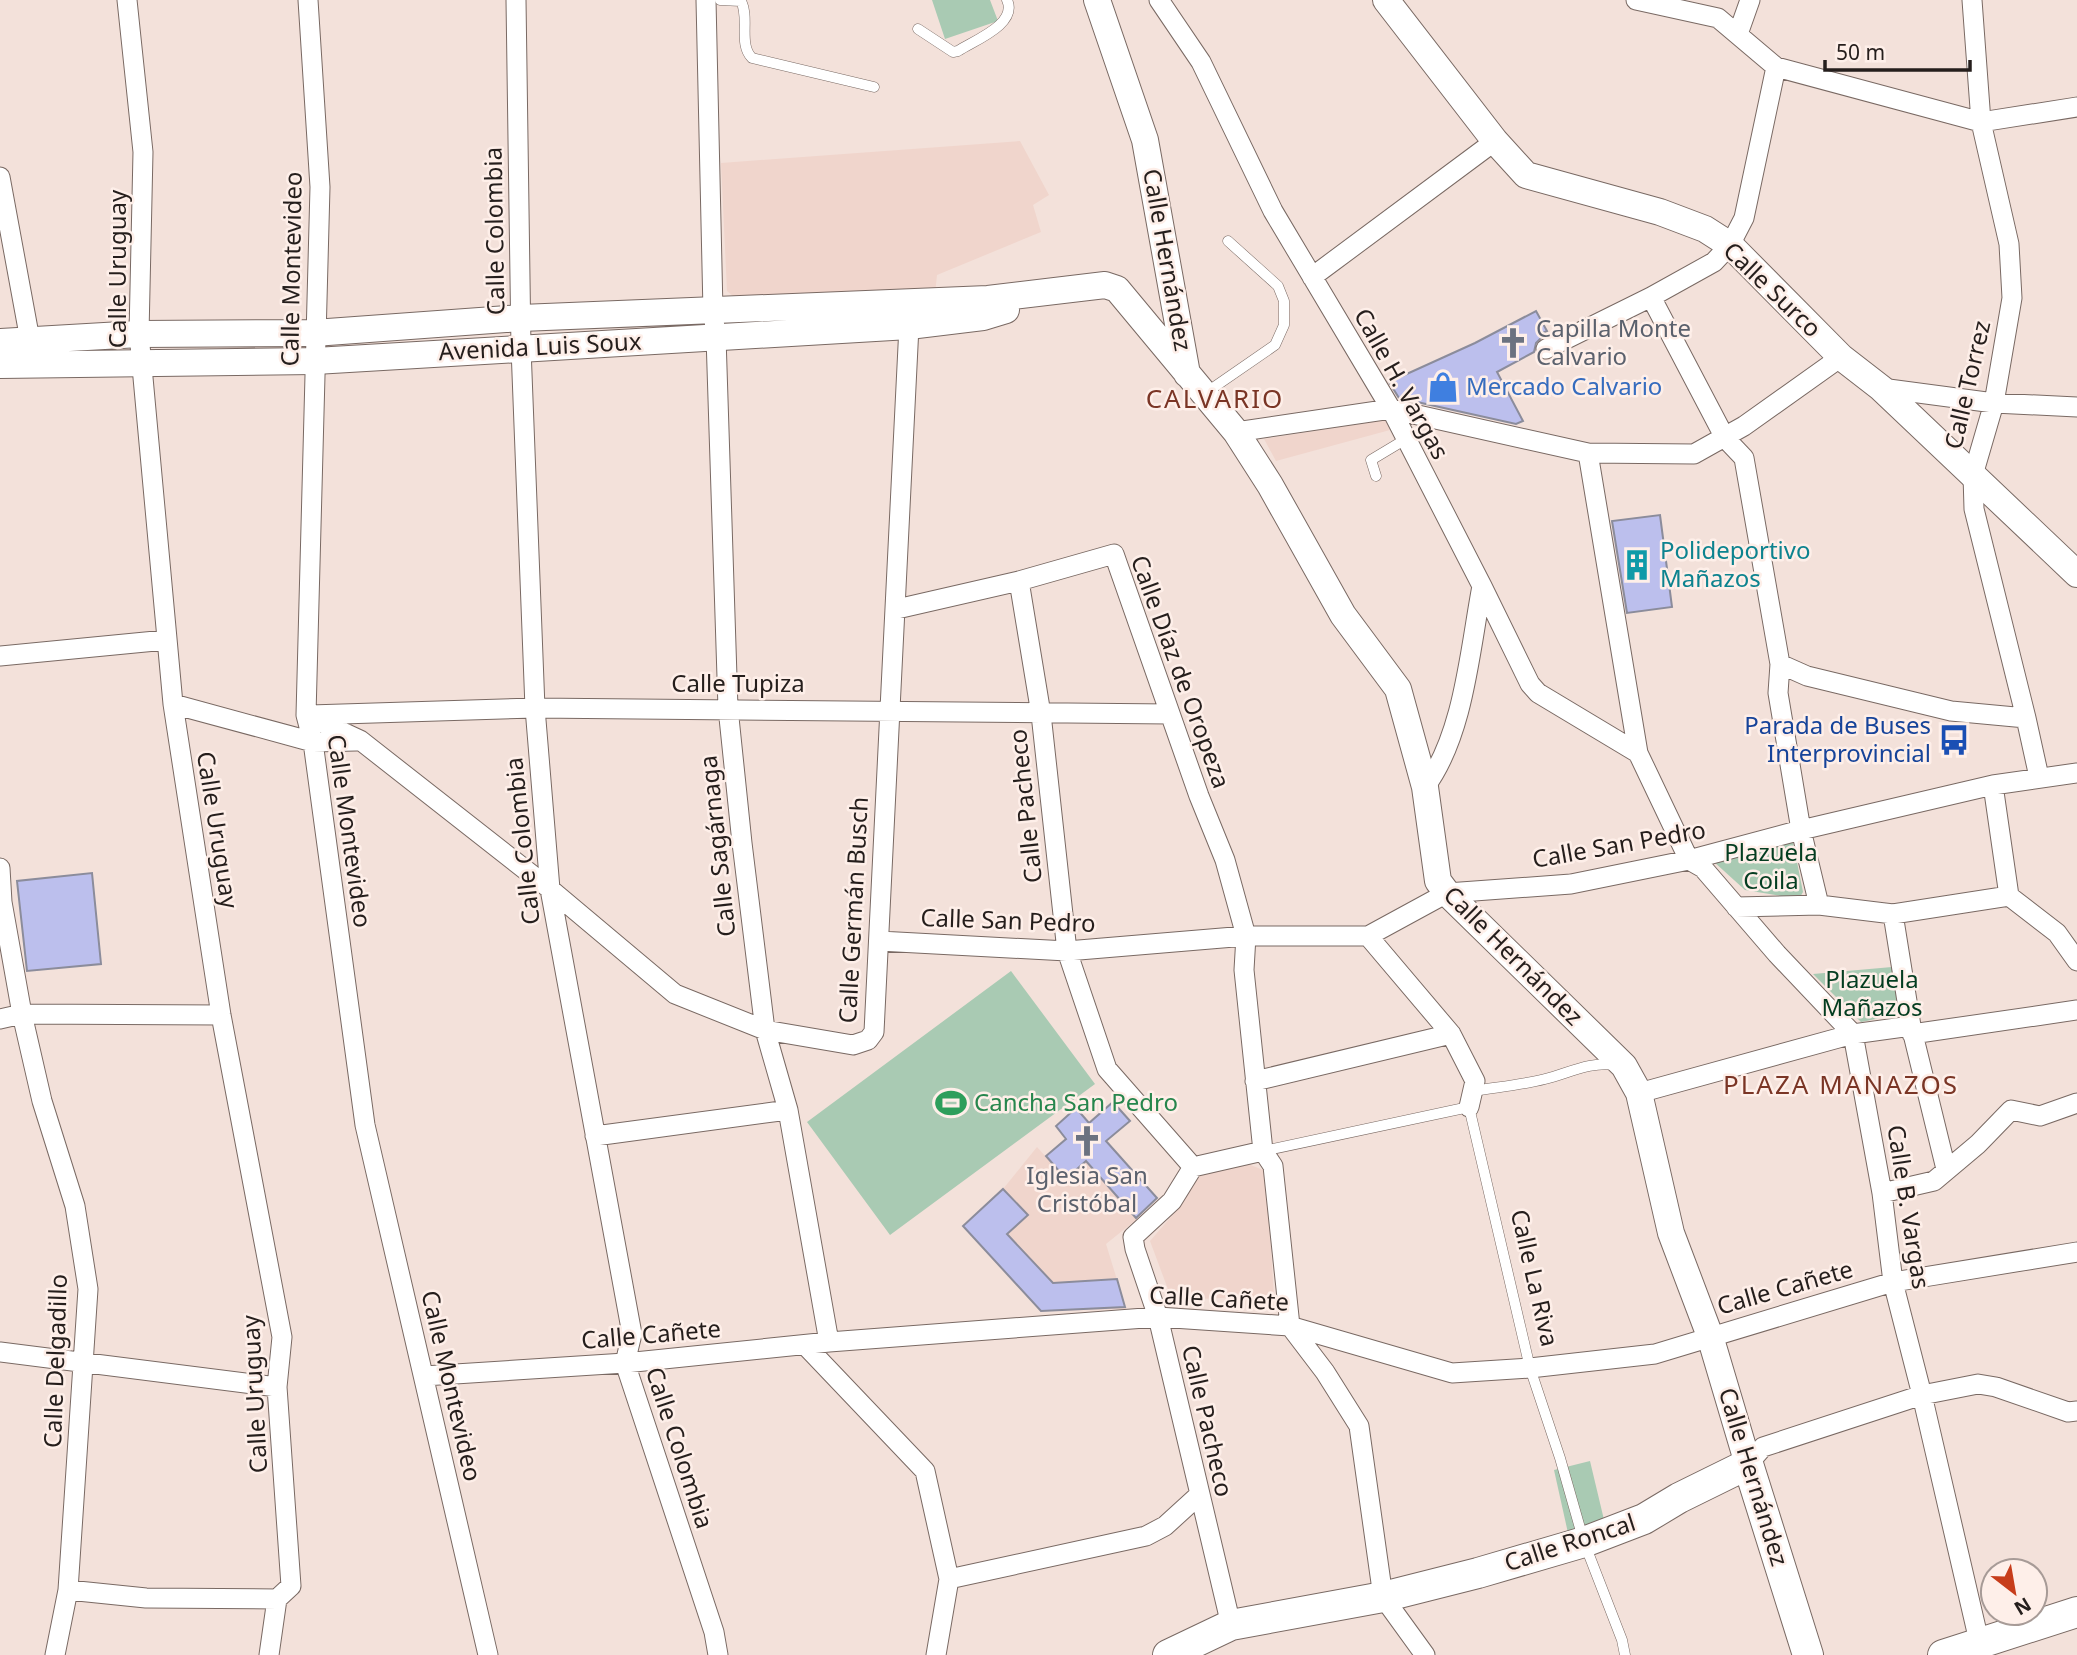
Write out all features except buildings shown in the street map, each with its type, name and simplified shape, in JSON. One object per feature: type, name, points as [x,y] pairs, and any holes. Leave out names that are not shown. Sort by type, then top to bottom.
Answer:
[{"type":"main road","name":"Calle Hernández","points":[[1097,0],[1146,140],[1196,385],[1236,432],[1270,485],[1343,615],[1398,689],[1424,787],[1438,881],[1447,893],[1624,1066],[1639,1093],[1671,1233],[1710,1336],[1808,1655]]},
{"type":"main road","name":"Calle Surco","points":[[1386,0],[1495,141],[1526,175],[1660,212],[1704,229],[1730,245],[1841,357],[1881,388],[2077,574]]},
{"type":"main road","name":"Avenida Luis Soux","points":[[0,365],[316,361],[521,348],[715,324],[988,299],[1105,285],[1118,289],[1196,385]]},
{"type":"main road","name":"Avenida Luis Soux","points":[[0,342],[139,334],[314,333],[521,318],[909,326],[984,317],[1075,290]]},
{"type":"main road","name":"Calle Roncal","points":[[1168,1655],[1231,1625],[1383,1597],[1584,1542],[1644,1519],[1679,1498],[1748,1464]]},
{"type":"main road","points":[[1943,1655],[1981,1649],[2077,1612]]},
{"type":"street","name":"Calle Uruguay","points":[[127,0],[143,152],[139,334],[173,704],[221,1015],[282,1337],[277,1387],[291,1586],[277,1599],[269,1655]]},
{"type":"street","name":"Calle Montevideo","points":[[308,0],[320,187],[314,333],[316,361],[306,715],[313,742],[365,1125],[488,1655]]},
{"type":"street","name":"Calle Colombia","points":[[516,0],[521,348],[535,708],[550,889],[632,1334],[625,1363],[714,1632],[718,1655]]},
{"type":"street","name":"Calle Sagárnaga","points":[[705,0],[728,708],[765,1030],[788,1110],[829,1342]]},
{"type":"street","name":"Calle H. Vargas","points":[[1159,0],[1201,62],[1273,211],[1391,410],[1530,684],[1538,693],[1638,753]]},
{"type":"street","points":[[1636,0],[1718,18],[1776,67],[1981,122],[2077,107]]},
{"type":"street","points":[[1738,34],[1750,0]]},
{"type":"street","name":"Calle Torrez","points":[[1972,0],[1981,122],[2010,244],[2012,298],[1994,403],[1973,475],[1974,509],[2039,778]]},
{"type":"street","points":[[1546,349],[1651,297],[1714,262],[1730,245],[1744,218],[1776,67]]},
{"type":"street","points":[[1312,277],[1495,141]]},
{"type":"street","points":[[0,177],[30,340]]},
{"type":"street","points":[[1651,297],[1725,439],[1744,458],[1780,664],[1778,693],[1801,830],[1819,905]]},
{"type":"street","name":"Calle Germán Busch","points":[[306,715],[360,740],[550,889],[675,994],[765,1030],[853,1045],[868,1040],[874,1032],[909,326]]},
{"type":"street","points":[[1236,432],[1391,410],[1588,453],[1694,454],[1725,439],[1841,357]]},
{"type":"street","points":[[1881,388],[1994,403],[2077,407]]},
{"type":"street","points":[[1588,453],[1638,753],[1689,860],[1703,868],[1777,954],[1853,1034]]},
{"type":"street","name":"Calle Díaz de Oropeza","points":[[897,609],[1019,581],[1114,554],[1199,796],[1225,860],[1246,936],[1244,970],[1255,1081],[1263,1151],[1273,1166],[1290,1326]]},
{"type":"street","name":"Calle Pacheco","points":[[1019,581],[1041,714],[1067,951],[1107,1069],[1193,1167],[1172,1201],[1133,1237],[1158,1317],[1231,1625]]},
{"type":"street","points":[[1424,787],[1437,771],[1457,714],[1482,586]]},
{"type":"street","points":[[0,656],[166,640]]},
{"type":"street","points":[[1780,664],[1807,676],[1951,711],[2026,718]]},
{"type":"street","points":[[173,704],[313,742],[360,740]]},
{"type":"street","name":"Calle Tupiza","points":[[306,715],[535,708],[1170,714]]},
{"type":"street","name":"Calle San Pedro","points":[[879,941],[1067,951],[1246,936],[1367,936],[1447,893],[1571,884],[1689,860],[1801,830],[1993,785],[2077,773]]},
{"type":"street","points":[[1993,785],[2009,896],[2057,933],[2077,961]]},
{"type":"street","name":"Calle Delgadillo","points":[[0,868],[2,902],[22,1014],[41,1101],[75,1206],[88,1289],[68,1590],[55,1655]]},
{"type":"street","points":[[1736,907],[1819,905],[1893,914],[2009,896]]},
{"type":"street","points":[[1893,914],[1912,1030],[1945,1169]]},
{"type":"street","name":"Calle La Riva","points":[[1367,936],[1451,1034],[1475,1081],[1471,1099]]},
{"type":"street","points":[[1639,1093],[1853,1034],[1912,1030],[2077,1010]]},
{"type":"street","points":[[0,1019],[22,1014],[221,1015]]},
{"type":"street","points":[[1255,1081],[1451,1034]]},
{"type":"street","name":"Calle B. Vargas","points":[[1853,1034],[1882,1193],[1893,1282],[1981,1649]]},
{"type":"street","points":[[1882,1193],[1934,1181],[1945,1169],[1978,1144],[2011,1110],[2040,1116],[2077,1103]]},
{"type":"street","points":[[595,1136],[788,1110]]},
{"type":"street","points":[[1193,1167],[1263,1151]]},
{"type":"street","name":"Calle Cañete","points":[[424,1376],[625,1363],[829,1342],[1158,1317],[1290,1326],[1452,1373],[1530,1368],[1655,1354],[1893,1282],[2077,1252]]},
{"type":"street","points":[[1290,1326],[1325,1373],[1359,1426],[1383,1597],[1424,1655]]},
{"type":"street","points":[[805,1345],[925,1471],[950,1579],[936,1655]]},
{"type":"street","points":[[0,1353],[277,1387]]},
{"type":"street","name":"Calle Roncal","points":[[1748,1464],[1763,1447],[1922,1395],[1978,1384],[1996,1387],[2068,1412],[2077,1411]]},
{"type":"street","points":[[950,1579],[1146,1536],[1165,1526],[1199,1495]]},
{"type":"street","points":[[68,1590],[146,1598],[277,1599]]},
{"type":"lane","points":[[720,0],[741,1],[746,16],[746,49],[752,58],[874,87]]},
{"type":"lane","points":[[918,29],[953,52],[958,51],[1004,23],[1009,11],[1007,0]]},
{"type":"lane","points":[[1196,385],[1275,345],[1284,325],[1284,301],[1278,286],[1228,241]]},
{"type":"lane","points":[[1376,476],[1371,460],[1406,439]]},
{"type":"lane","points":[[1263,1151],[1471,1099],[1573,1069],[1606,1063],[1624,1066]]},
{"type":"lane","name":"Calle La Riva","points":[[1471,1099],[1530,1368],[1584,1542],[1622,1640],[1625,1655]]},
{"type":"shaded area","points":[[1020,141],[1049,195],[1033,205],[1041,232],[937,275],[935,294],[733,296],[727,291],[721,163]]},
{"type":"shaded area","points":[[1385,420],[1390,430],[1276,461],[1264,439]]},
{"type":"shaded area","points":[[1037,1147],[1065,1178],[1086,1161],[1137,1219],[1106,1244],[1126,1309],[1041,1311],[963,1226],[1003,1189]]},
{"type":"shaded area","points":[[1248,1164],[1266,1171],[1274,1296],[1172,1300],[1150,1241],[1183,1203],[1197,1175]]},
{"type":"green space","points":[[932,0],[990,0],[998,21],[945,39]]},
{"type":"green space","name":"Plazuela Coila","points":[[1787,837],[1793,842],[1803,892],[1799,899],[1745,890],[1713,861]]},
{"type":"green space","name":"Plazuela Mañazos","points":[[1892,967],[1898,992],[1898,1007],[1887,1016],[1861,1022],[1813,974]]},
{"type":"green space","name":"Cancha San Pedro","points":[[1011,971],[1095,1084],[890,1235],[807,1122]]},
{"type":"green space","points":[[1590,1461],[1605,1524],[1568,1533],[1554,1470]]},
{"type":"place","name":"Capilla Monte Calvario","points":[[1513,343]]},
{"type":"place","name":"Mercado Calvario","points":[[1443,387]]},
{"type":"place","name":"Polideportivo Mañazos","points":[[1637,565]]},
{"type":"place","name":"Parada de Buses Interprovincial","points":[[1954,740]]},
{"type":"place","name":"Cancha San Pedro","points":[[951,1103]]},
{"type":"place","name":"Iglesia San Cristóbal","points":[[1087,1141]]},
{"type":"district","name":"CALVARIO","points":[[1215,399]]},
{"type":"district","name":"PLAZA MANAZOS","points":[[1841,1085]]}]
